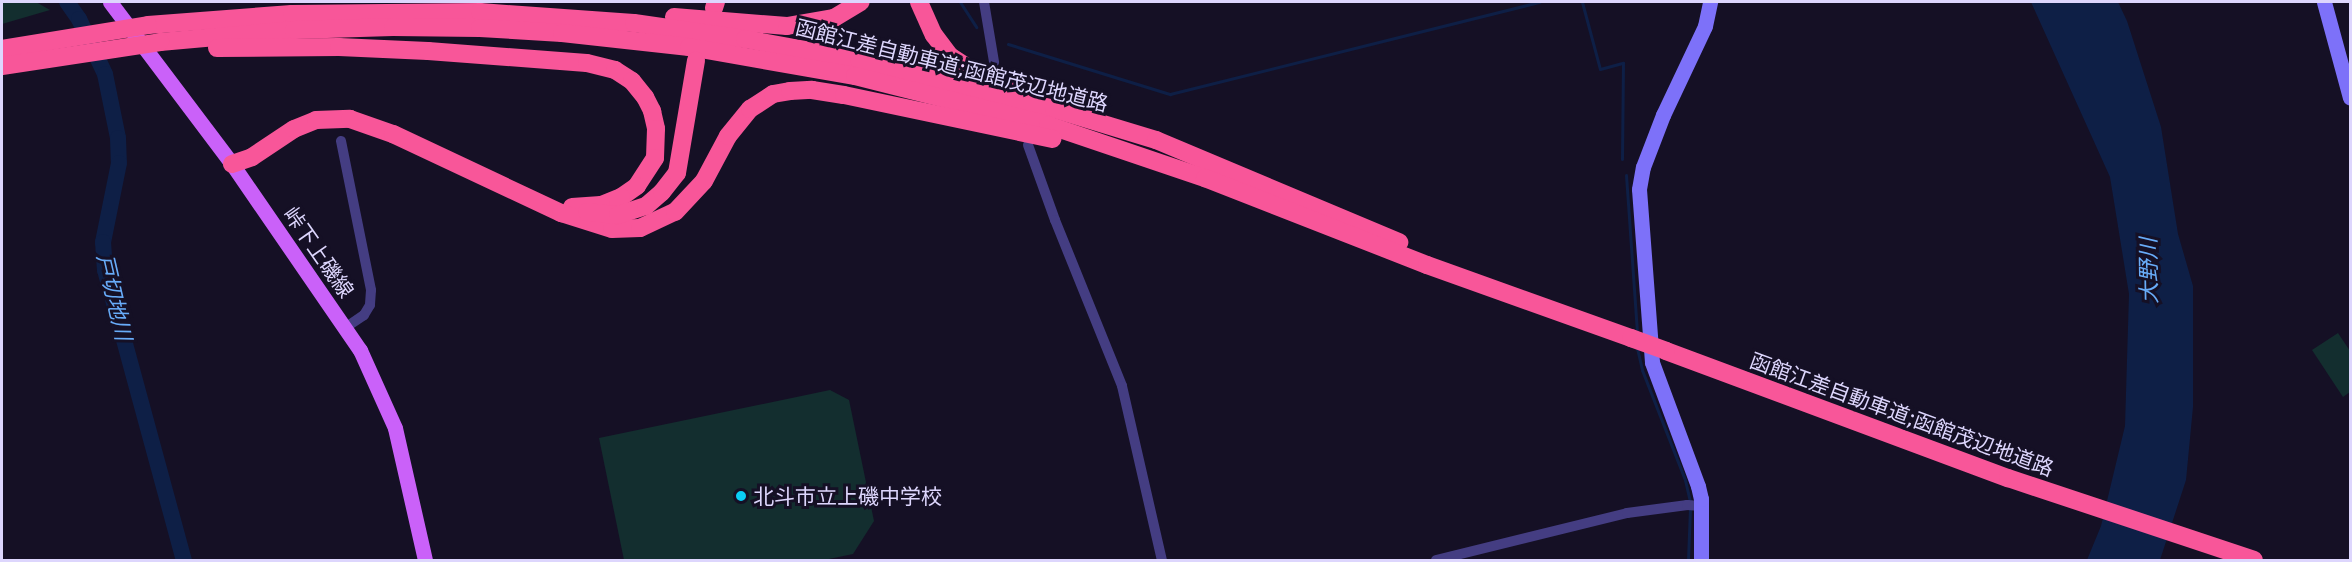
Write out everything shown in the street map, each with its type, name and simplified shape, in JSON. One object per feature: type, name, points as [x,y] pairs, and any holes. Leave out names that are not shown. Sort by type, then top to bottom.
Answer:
[{"type":"highway","points":[[480,12],[640,14],[787,26],[834,18],[861,2]]},
{"type":"highway","points":[[919,2],[934,35],[950,56],[973,71],[1054,109]]},
{"type":"highway","name":"函館江差自動車道;函館茂辺地道路","points":[[2,49],[148,26],[292,14],[392,11],[480,12],[634,23],[745,39],[859,60],[1054,109],[1156,140],[1302,199],[1538,303]]},
{"type":"highway","name":"函館江差自動車道;函館茂辺地道路","points":[[163,46],[294,30],[393,27],[562,33],[689,46],[855,76],[1048,125],[1205,178],[1427,265],[1538,303],[2008,478],[2254,561]]},
{"type":"highway","points":[[2,66],[40,59],[163,46],[260,46],[339,47],[587,63],[615,70],[632,81],[645,97],[652,111],[656,129],[655,158],[637,186],[621,197],[602,205],[572,207]]},
{"type":"highway","points":[[232,164],[246,148],[280,125],[303,113],[344,108],[393,123],[572,207],[595,214],[618,215],[646,206],[662,192],[677,173],[702,63],[693,157],[684,184],[663,207],[644,219],[612,229]]},
{"type":"highway","points":[[232,164],[252,157],[294,129],[316,120],[350,119],[393,134],[561,213],[612,229],[640,228],[675,212],[704,181],[728,136],[750,109],[773,94],[812,90],[1044,136],[1205,178]]},
{"type":"main road","name":"峠下上磯線","points":[[110,2],[232,164],[360,350],[395,428],[425,561]]},
{"type":"street","points":[[984,2],[994,62]]},
{"type":"street","points":[[1701,561],[1693,505],[1695,478],[1652,362],[1639,189],[1649,152],[1705,26],[1710,2]]},
{"type":"street","points":[[2324,2],[2350,99]]},
{"type":"street","points":[[341,141],[371,290],[370,305],[364,315],[346,327]]},
{"type":"street","points":[[1028,145],[1055,220],[1122,386],[1162,561]]},
{"type":"street","points":[[1436,561],[1627,513],[1693,505]]},
{"type":"green space","points":[[2,2],[36,2],[50,10],[2,24]]},
{"type":"green space","points":[[2338,333],[2350,351],[2350,392],[2343,397],[2312,350]]},
{"type":"green space","name":"北斗市立上磯中学校","points":[[830,390],[849,400],[874,521],[853,554],[824,560],[624,560],[599,438]]},
{"type":"water","name":"大野川","points":[[2031,2],[2118,2],[2127,21],[2161,127],[2178,234],[2193,286],[2193,407],[2186,480],[2160,560],[2087,560],[2101,526],[2125,426],[2129,294],[2110,177]]},
{"type":"waterway","name":"戸切地川","points":[[67,2],[79,19],[105,74],[118,138],[119,163],[103,242],[105,270],[184,560]]},
{"type":"waterway","points":[[960,2],[976,27]]},
{"type":"waterway","points":[[1008,44],[1170,94],[1540,2]]},
{"type":"waterway","points":[[1582,2],[1600,69],[1623,63],[1622,159]]},
{"type":"waterway","points":[[1626,175],[1637,332]]},
{"type":"waterway","points":[[1637,348],[1642,370],[1685,480],[1690,502]]},
{"type":"waterway","points":[[1688,560],[1690,509]]},
{"type":"place","name":"北斗市立上磯中学校","points":[[741,496]]}]
